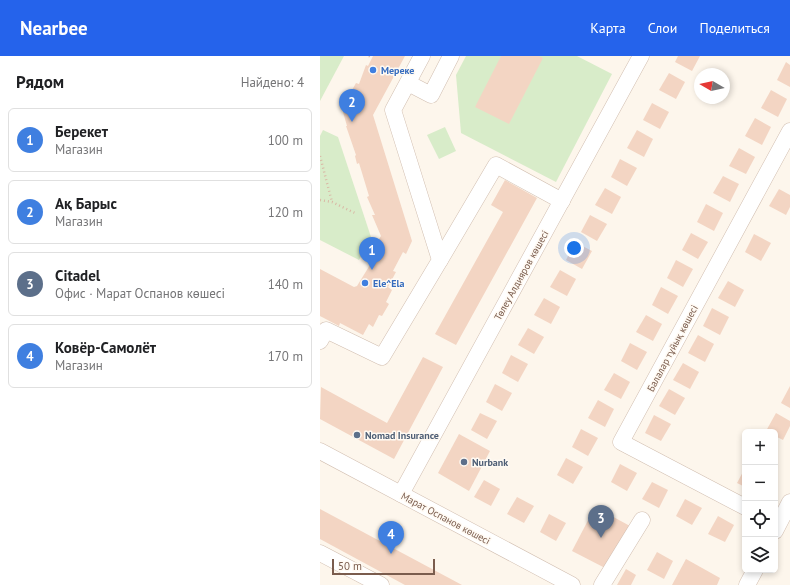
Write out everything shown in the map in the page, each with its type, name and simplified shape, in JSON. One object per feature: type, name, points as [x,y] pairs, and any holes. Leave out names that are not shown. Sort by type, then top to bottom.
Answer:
[{"type":"street","points":[[422,56],[393,110],[440,260]]},
{"type":"street","points":[[408,83],[431,95],[451,56]]},
{"type":"street","name":"Төлеу Алдияров көшесі","points":[[401,494],[641,56]]},
{"type":"street","name":"Балалар тұйық көшесі","points":[[742,505],[621,442],[790,131]]},
{"type":"street","points":[[320,341],[326,330],[382,357],[496,165],[562,201]]},
{"type":"street","name":"Марат Оспанов көшесі","points":[[320,451],[572,585]]},
{"type":"street","points":[[778,523],[790,502]]},
{"type":"street","points":[[602,585],[642,520]]},
{"type":"street","points":[[320,553],[381,585]]},
{"type":"street","points":[[747,585],[753,573]]},
{"type":"path","points":[[320,156],[332,202]]},
{"type":"path","points":[[320,200],[332,202],[357,214]]},
{"type":"green space","points":[[320,56],[344,56],[320,101]]},
{"type":"green space","points":[[466,56],[577,56],[612,74],[556,182],[461,133],[456,75]]},
{"type":"green space","points":[[445,127],[456,151],[439,159],[427,135]]},
{"type":"green space","points":[[323,130],[338,137],[371,237],[359,260],[320,240],[320,136]]},
{"type":"building","points":[[373,56],[405,56],[373,115],[412,241],[406,254],[403,252],[393,271],[396,272],[388,287],[392,290],[386,302],[389,304],[382,316],[379,315],[373,327],[369,324],[363,335],[340,323],[339,326],[320,316],[320,269],[354,287],[357,286],[373,260],[369,258],[371,255],[369,254],[381,236],[372,215],[375,215],[367,197],[369,196],[359,163],[357,164],[356,155],[343,112],[350,100],[347,99],[356,83],[359,84],[366,65],[368,66]]},
{"type":"building","points":[[501,56],[539,56],[543,58],[509,124],[475,107]]},
{"type":"building","points":[[678,56],[700,56],[692,71],[675,62]]},
{"type":"building","points":[[786,62],[790,65],[790,87],[777,80]]},
{"type":"building","points":[[669,73],[685,82],[676,99],[659,90]]},
{"type":"building","points":[[771,90],[787,99],[778,117],[761,108]]},
{"type":"building","points":[[652,103],[669,112],[660,129],[643,120]]},
{"type":"building","points":[[755,118],[771,127],[762,145],[745,136]]},
{"type":"building","points":[[637,130],[653,139],[644,157],[627,148]]},
{"type":"building","points":[[739,148],[755,157],[746,174],[729,166]]},
{"type":"building","points":[[620,159],[637,168],[627,186],[611,177]]},
{"type":"building","points":[[723,176],[739,184],[730,202],[713,193]]},
{"type":"building","points":[[505,180],[537,198],[456,345],[435,334],[503,212],[491,205]]},
{"type":"building","points":[[605,188],[621,197],[612,214],[595,205]]},
{"type":"building","points":[[779,189],[790,195],[790,207],[786,215],[769,206]]},
{"type":"building","points":[[706,204],[723,213],[714,231],[697,222]]},
{"type":"building","points":[[590,215],[607,224],[597,241],[581,232]]},
{"type":"building","points":[[691,233],[708,242],[698,259],[682,250]]},
{"type":"building","points":[[754,234],[771,243],[761,261],[745,252]]},
{"type":"building","points":[[575,242],[592,251],[582,269],[566,260]]},
{"type":"building","points":[[676,260],[693,269],[683,287],[667,278]]},
{"type":"building","points":[[560,270],[576,279],[567,296],[550,287]]},
{"type":"building","points":[[728,281],[744,290],[735,307],[718,298]]},
{"type":"building","points":[[661,287],[678,296],[668,314],[652,305]]},
{"type":"building","points":[[544,298],[560,307],[551,324],[534,315]]},
{"type":"building","points":[[712,308],[729,317],[720,335],[703,326]]},
{"type":"building","points":[[646,315],[662,324],[653,341],[636,332]]},
{"type":"building","points":[[528,328],[544,337],[534,354],[518,345]]},
{"type":"building","points":[[698,335],[714,344],[705,362],[688,353]]},
{"type":"building","points":[[630,343],[647,352],[637,370],[621,361]]},
{"type":"building","points":[[511,355],[528,364],[518,382],[502,373]]},
{"type":"building","points":[[423,357],[443,367],[394,459],[320,419],[321,387],[387,423]]},
{"type":"building","points":[[683,363],[699,372],[690,389],[673,380]]},
{"type":"building","points":[[614,373],[630,382],[621,399],[604,390]]},
{"type":"building","points":[[495,384],[512,393],[502,411],[486,402]]},
{"type":"building","points":[[790,386],[790,408],[781,403]]},
{"type":"building","points":[[669,389],[685,398],[675,415],[659,406]]},
{"type":"building","points":[[598,400],[614,409],[605,427],[588,418]]},
{"type":"building","points":[[480,413],[497,421],[487,439],[471,430]]},
{"type":"building","points":[[776,413],[790,421],[790,426],[783,440],[778,438],[778,429],[767,429]]},
{"type":"building","points":[[654,415],[671,424],[661,441],[645,433]]},
{"type":"building","points":[[581,429],[598,438],[588,456],[572,447]]},
{"type":"building","name":"Nurbank","points":[[459,434],[490,451],[469,491],[438,473]]},
{"type":"building","points":[[566,458],[583,467],[573,484],[557,475]]},
{"type":"building","points":[[620,464],[637,473],[627,491],[611,482]]},
{"type":"building","points":[[742,474],[742,486],[737,483]]},
{"type":"building","points":[[484,480],[500,489],[491,506],[474,497]]},
{"type":"building","points":[[652,482],[668,490],[659,508],[642,499]]},
{"type":"building","points":[[517,497],[534,506],[524,523],[507,514]]},
{"type":"building","points":[[685,499],[702,508],[692,525],[676,516]]},
{"type":"building","points":[[595,507],[630,526],[607,569],[572,551]]},
{"type":"building","points":[[320,509],[462,585],[405,585],[320,539]]},
{"type":"building","points":[[549,514],[566,523],[556,541],[540,532]]},
{"type":"building","points":[[718,516],[734,525],[725,542],[708,534]]},
{"type":"building","points":[[657,552],[673,561],[664,579],[647,570]]},
{"type":"building","points":[[686,559],[720,578],[717,585],[672,585]]},
{"type":"building","points":[[626,569],[636,575],[631,585],[617,585]]},
{"type":"place","name":"Мереке","points":[[373,70]]},
{"type":"place","name":"Ақ Барыс","points":[[352,122]]},
{"type":"place","name":"Берекет","points":[[372,270]]},
{"type":"place","name":"Ele^Ela","points":[[365,283]]},
{"type":"place","name":"Nomad Insurance","points":[[357,435]]},
{"type":"place","name":"Nurbank","points":[[464,462]]},
{"type":"place","name":"Citadel","points":[[601,538]]},
{"type":"place","name":"Ковёр-Самолёт","points":[[391,554]]}]
